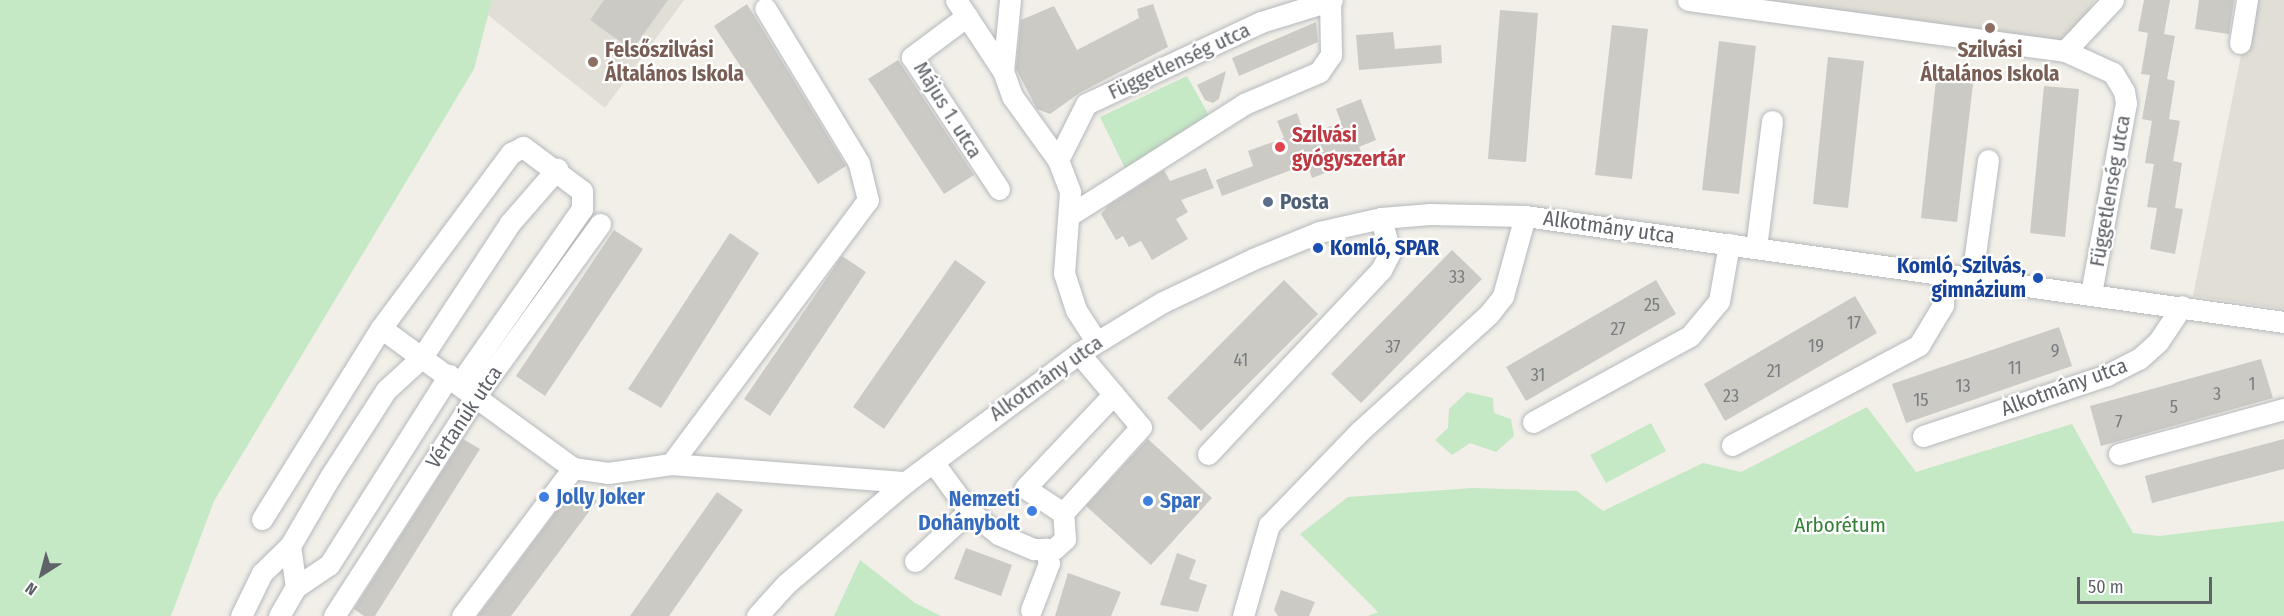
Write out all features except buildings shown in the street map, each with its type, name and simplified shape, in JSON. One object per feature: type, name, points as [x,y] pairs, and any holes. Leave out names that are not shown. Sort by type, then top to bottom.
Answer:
[{"type":"street","points":[[933,462],[969,511],[998,534],[1045,549],[1054,549],[1065,539],[1063,513],[1141,428],[1114,394],[1088,348],[1064,273],[1070,192],[1058,160],[1012,96],[1004,71],[1010,0]]},
{"type":"street","points":[[1070,215],[1244,104],[1319,72],[1331,55],[1331,0]]},
{"type":"street","name":"Függetlenség utca","points":[[1058,160],[1086,105],[1261,22],[1331,0]]},
{"type":"street","name":"Függetlenség utca","points":[[1688,0],[2065,51],[2106,68],[2124,91],[2091,294]]},
{"type":"street","points":[[2065,51],[2113,0]]},
{"type":"street","points":[[2240,43],[2247,0]]},
{"type":"street","points":[[671,464],[868,200],[859,163],[765,8]]},
{"type":"street","name":"Május 1. utca","points":[[999,189],[912,57],[962,8],[1004,71]]},
{"type":"street","points":[[1755,248],[1772,121]]},
{"type":"street","points":[[261,519],[381,328],[511,153],[523,147],[557,169],[582,191],[582,209],[462,384],[329,565],[296,587],[279,616]]},
{"type":"street","points":[[1972,277],[1988,160]]},
{"type":"street","points":[[241,616],[262,573],[290,546],[386,390],[422,357],[510,223],[557,169]]},
{"type":"street","name":"Alkotmány utca","points":[[757,616],[786,584],[906,482],[1088,348],[1163,302],[1253,259],[1319,232],[1381,218],[1430,214],[1525,216],[2284,322]]},
{"type":"street","name":"Alkotmány utca","points":[[1243,616],[1269,525],[1360,431],[1489,314],[1503,296],[1525,216]]},
{"type":"street","points":[[1208,454],[1381,270],[1390,252],[1381,218]]},
{"type":"street","name":"Vértanúk utca","points":[[334,616],[462,384],[600,224]]},
{"type":"street","points":[[1533,422],[1690,336],[1719,301],[1729,244]]},
{"type":"street","points":[[1732,445],[1919,345],[1943,305],[1945,273]]},
{"type":"street","name":"Alkotmány utca","points":[[1923,436],[2108,375],[2139,358],[2158,342],[2182,306]]},
{"type":"street","points":[[381,328],[462,384],[573,468],[608,473],[671,464],[906,482]]},
{"type":"street","points":[[1063,513],[1025,488],[1114,394]]},
{"type":"street","points":[[2119,454],[2284,410]]},
{"type":"street","points":[[462,616],[573,468]]},
{"type":"street","points":[[915,561],[969,511]]},
{"type":"street","points":[[290,546],[296,587]]},
{"type":"street","points":[[1031,610],[1049,563],[1045,549]]},
{"type":"shaded area","name":"Felsőszilvási Általános Iskola","points":[[492,0],[684,0],[605,108],[488,15]]},
{"type":"shaded area","name":"Szilvási Általános Iskola","points":[[1688,0],[2095,0],[2065,51]]},
{"type":"shaded area","points":[[2252,0],[2284,0],[2284,309],[2193,296]]},
{"type":"green space","points":[[0,0],[492,0],[474,69],[214,501],[171,616],[0,616]]},
{"type":"green space","points":[[1187,76],[1211,119],[1125,168],[1100,117]]},
{"type":"green space","points":[[1467,392],[1493,398],[1494,413],[1511,419],[1514,436],[1496,452],[1470,443],[1452,455],[1435,440],[1448,428],[1449,409]]},
{"type":"green space","name":"Arborétum","points":[[1867,407],[1916,472],[2072,424],[2133,533],[2159,536],[2284,521],[2284,616],[1368,616],[1378,612],[1300,534],[1348,497],[1472,488],[1577,491],[1603,511],[1703,463],[1741,472]]},
{"type":"green space","points":[[1651,423],[1666,451],[1606,483],[1590,455]]},
{"type":"green space","points":[[860,560],[915,603],[941,616],[834,616]]},
{"type":"place","name":"Szilvási Általános Iskola","points":[[1990,28]]},
{"type":"place","name":"Felsőszilvási Általános Iskola","points":[[593,62]]},
{"type":"place","name":"Szilvási gyógyszertár","points":[[1280,147]]},
{"type":"place","name":"Posta","points":[[1268,202]]},
{"type":"place","name":"Komló, SPAR","points":[[1318,248]]},
{"type":"place","name":"Komló, Szilvás, gimnázium","points":[[2038,278]]},
{"type":"place","name":"Jolly Joker","points":[[544,497]]},
{"type":"place","name":"Spar","points":[[1148,501]]},
{"type":"place","name":"Nemzeti Dohánybolt","points":[[1032,511]]}]
